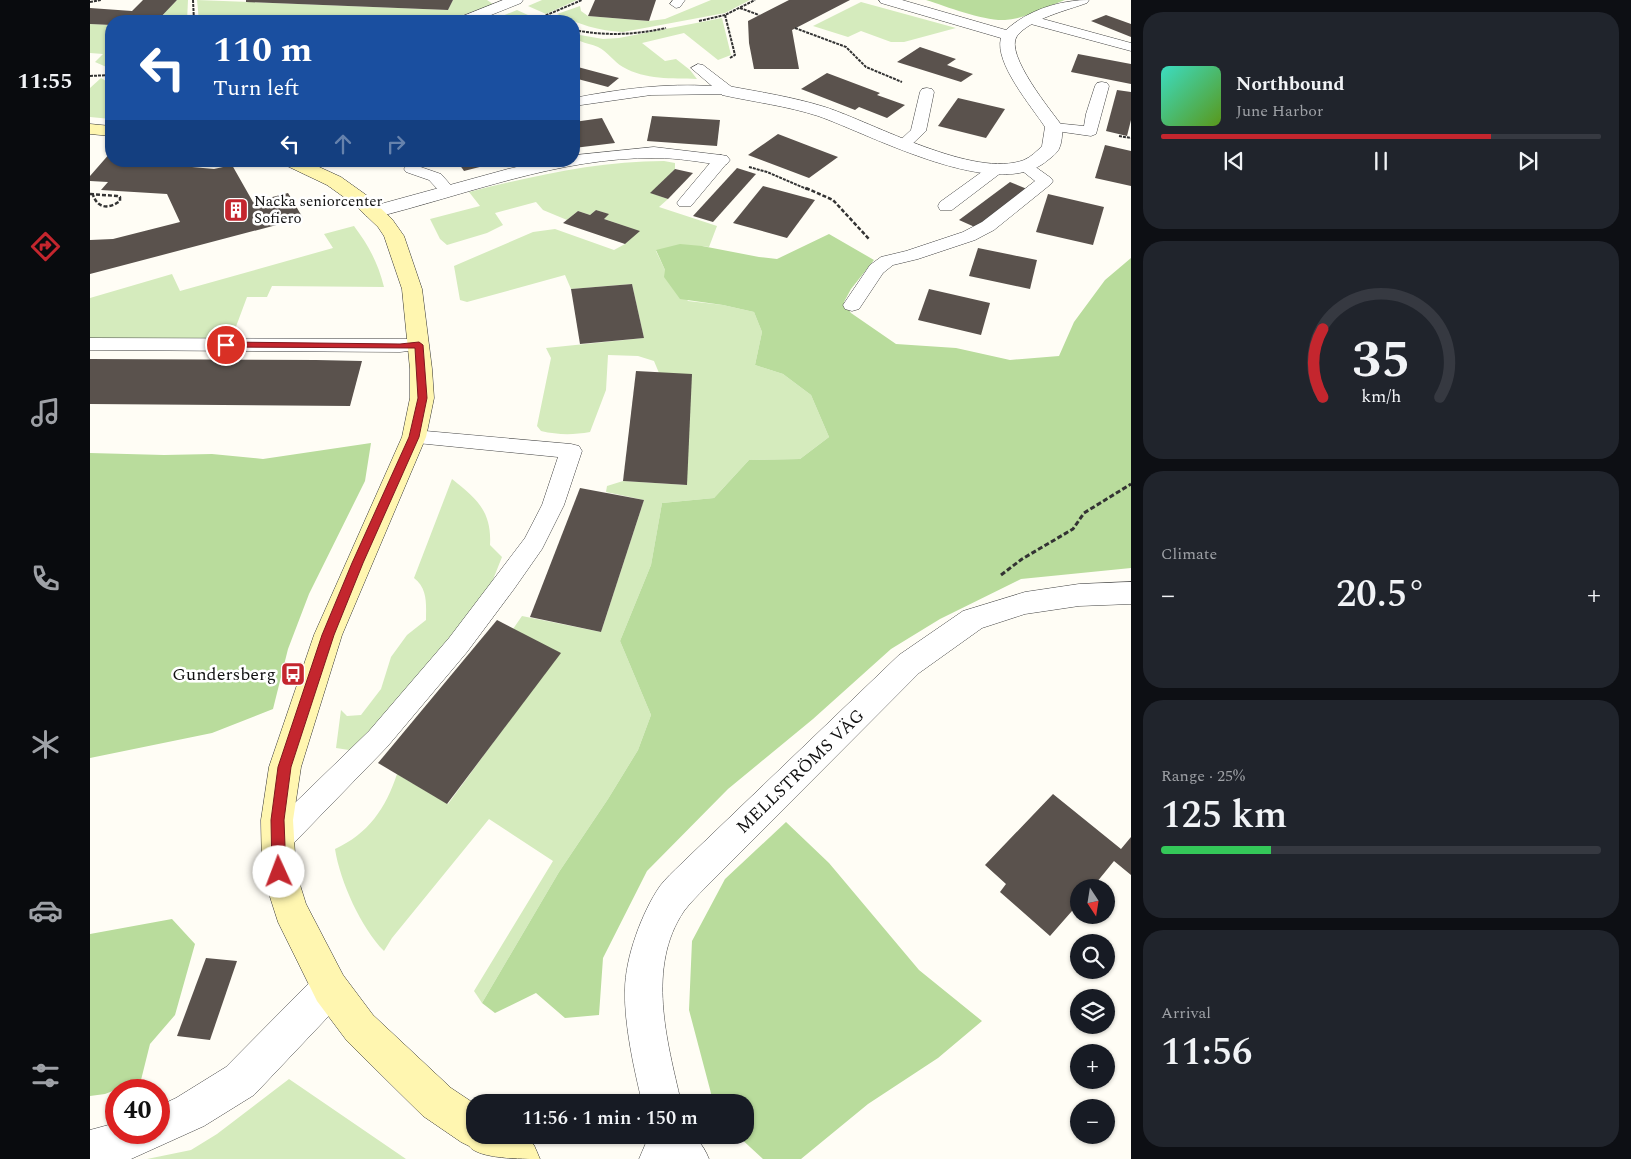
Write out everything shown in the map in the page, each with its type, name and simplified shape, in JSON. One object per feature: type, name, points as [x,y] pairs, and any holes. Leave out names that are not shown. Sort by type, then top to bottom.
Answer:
[{"type":"street","points":[[478,15],[516,0]]},
{"type":"street","points":[[886,0],[1009,36]]},
{"type":"street","points":[[728,91],[805,106],[903,145],[978,167],[996,169],[1024,166],[1030,164],[1051,148],[1054,127],[1010,58],[1006,47],[1009,36],[1032,20],[1082,0]]},
{"type":"street","points":[[90,129],[105,130]]},
{"type":"street","points":[[580,162],[647,152],[721,160]]},
{"type":"street","points":[[304,167],[334,181],[362,201],[394,236],[412,289],[419,345],[422,398],[414,437],[328,635],[285,767],[278,820],[279,872],[290,910],[330,988],[360,1028],[437,1102],[466,1122]]},
{"type":"street","points":[[373,212],[447,198],[544,167]]},
{"type":"street","name":"MELLSTRÖMS VÄG","points":[[659,1094],[650,1048],[643,989],[651,940],[672,900],[693,876],[909,664],[974,620],[1024,603],[1080,595],[1131,593]]},
{"type":"street","points":[[170,1121],[190,1112],[240,1081],[330,988]]},
{"type":"street","points":[[90,1150],[113,1144]]},
{"type":"street","points":[[499,1144],[520,1159]]},
{"type":"lane","points":[[1032,20],[1131,47]]},
{"type":"lane","points":[[698,68],[728,91]]},
{"type":"lane","points":[[1054,127],[1091,131],[1102,86]]},
{"type":"lane","points":[[580,101],[634,92],[668,89],[728,91]]},
{"type":"lane","points":[[903,145],[918,131],[927,92]]},
{"type":"lane","points":[[685,203],[721,160]]},
{"type":"lane","points":[[852,305],[872,275],[887,261],[912,255],[969,236],[988,226],[1045,181],[1024,166]]},
{"type":"lane","points":[[412,169],[435,178],[447,198]]},
{"type":"lane","points":[[946,206],[996,169]]},
{"type":"lane","points":[[90,344],[419,345]]},
{"type":"lane","points":[[278,839],[378,739],[458,645],[506,582],[538,535],[553,504],[572,451],[414,437]]},
{"type":"path","points":[[90,2],[101,0]]},
{"type":"path","points":[[193,0],[194,15]]},
{"type":"path","points":[[549,15],[582,0]]},
{"type":"path","points":[[696,21],[726,15],[755,0]]},
{"type":"path","points":[[740,8],[759,15]]},
{"type":"path","points":[[726,15],[735,55],[728,60]]},
{"type":"path","points":[[580,31],[615,36],[638,34],[667,28]]},
{"type":"path","points":[[795,28],[846,47],[866,67],[927,92]]},
{"type":"path","points":[[90,76],[105,75]]},
{"type":"path","points":[[721,160],[768,172],[833,200],[856,223],[887,261]]},
{"type":"path","points":[[91,195],[117,196],[120,197],[120,201],[107,207],[101,207],[96,204],[91,195]]},
{"type":"path","points":[[974,620],[974,595],[1022,559],[1073,529],[1084,513],[1131,484]]},
{"type":"green space","points":[[177,0],[188,0],[187,15],[163,15]]},
{"type":"green space","points":[[197,0],[448,10],[453,0],[487,0],[493,4],[463,15],[198,15]]},
{"type":"green space","points":[[542,0],[577,0],[546,14],[528,6]]},
{"type":"green space","points":[[711,0],[750,0],[725,13],[623,32],[580,23],[580,15],[557,14],[580,6],[581,11],[588,16],[649,21],[665,19]]},
{"type":"green space","points":[[926,0],[1065,0],[1028,15],[1013,19],[996,20],[955,10]]},
{"type":"green space","points":[[861,2],[956,28],[904,42],[891,42],[861,31],[848,37],[813,26]]},
{"type":"green space","points":[[517,10],[528,15],[505,15]]},
{"type":"green space","points":[[722,18],[731,55],[718,60],[684,33],[642,43],[665,61],[676,59],[690,70],[697,79],[659,78],[640,74],[623,67],[598,47],[580,41],[580,35],[603,39],[619,38]]},
{"type":"green space","points":[[90,24],[105,25],[105,66],[95,62],[103,54],[90,53]]},
{"type":"green space","points":[[101,78],[105,80],[105,118],[90,117],[90,88]]},
{"type":"green space","points":[[664,161],[675,163],[675,169],[651,193],[668,199],[659,207],[717,226],[709,247],[702,246],[656,251],[665,270],[688,301],[723,305],[754,312],[762,332],[755,365],[783,374],[811,395],[829,437],[800,459],[749,460],[714,498],[662,503],[651,565],[620,641],[651,715],[638,750],[559,872],[482,1003],[474,991],[553,861],[489,819],[392,938],[384,951],[367,930],[353,903],[342,875],[335,849],[357,836],[374,819],[387,798],[397,774],[448,804],[559,653],[513,629],[522,616],[601,632],[644,500],[606,492],[607,486],[623,481],[687,485],[659,373],[654,361],[638,356],[608,355],[606,390],[590,432],[572,434],[553,433],[541,431],[537,426],[551,358],[546,348],[644,338],[632,284],[571,289],[565,275],[467,302],[460,300],[454,266],[533,232],[555,229],[614,250],[625,244],[639,231],[604,219],[608,214],[596,210],[590,215],[578,211],[567,220],[543,210],[536,202],[495,213],[503,225],[487,233],[447,245],[440,239],[430,219],[480,206],[469,192],[566,170],[614,164]]},
{"type":"green space","points":[[354,226],[372,255],[384,287],[272,286],[267,297],[247,297],[231,340],[90,339],[90,298],[172,274],[180,291],[333,248],[324,234]]},
{"type":"green space","points":[[829,234],[874,260],[851,289],[844,302],[851,313],[896,344],[956,348],[1010,360],[1059,356],[1074,322],[1105,280],[1131,258],[1131,568],[1021,579],[940,619],[891,649],[813,719],[728,789],[647,871],[603,958],[599,1015],[565,1018],[536,993],[495,1013],[482,1003],[559,872],[638,750],[651,715],[620,641],[651,565],[662,503],[714,498],[749,460],[800,459],[829,437],[811,395],[783,374],[755,365],[762,332],[754,312],[723,305],[680,299],[664,277],[665,270],[656,250],[680,244],[777,259]]},
{"type":"green space","points":[[371,443],[365,481],[309,594],[288,649],[273,709],[212,733],[90,758],[90,453],[212,454],[263,459]]},
{"type":"green space","points":[[452,479],[481,506],[488,523],[490,545],[502,557],[492,582],[408,695],[349,750],[336,748],[341,710],[347,716],[361,715],[381,689],[391,657],[407,635],[426,620],[424,592],[419,582],[414,578]]},
{"type":"green space","points":[[786,822],[829,863],[919,970],[982,1021],[938,1058],[868,1104],[801,1159],[763,1159],[747,1144],[754,1144],[754,1094],[711,1094],[689,1010],[692,941],[725,879]]},
{"type":"green space","points":[[172,919],[195,944],[175,1015],[150,1044],[141,1079],[105,1079],[105,1094],[90,1096],[90,934]]},
{"type":"green space","points":[[289,1079],[406,1159],[147,1159],[191,1150],[217,1134]]},
{"type":"building","points":[[143,0],[177,0],[163,15],[105,15],[105,25],[90,24],[90,8],[132,11]]},
{"type":"building","points":[[246,0],[453,0],[448,10],[246,2]]},
{"type":"building","points":[[595,0],[656,0],[649,21],[588,16]]},
{"type":"building","points":[[789,0],[850,0],[792,30],[799,69],[754,69],[749,43],[748,21]]},
{"type":"building","points":[[1106,15],[1131,24],[1131,37],[1091,21]]},
{"type":"building","points":[[920,47],[956,59],[947,65],[973,74],[961,82],[897,62]]},
{"type":"building","points":[[1078,54],[1131,64],[1131,84],[1071,72]]},
{"type":"building","points":[[580,68],[619,78],[608,87],[580,80]]},
{"type":"building","points":[[827,73],[880,93],[877,95],[905,105],[887,118],[859,107],[855,110],[801,89]]},
{"type":"building","points":[[1117,90],[1131,92],[1131,120],[1127,136],[1106,131]]},
{"type":"building","points":[[958,98],[1005,109],[986,138],[938,126]]},
{"type":"building","points":[[652,116],[720,120],[717,146],[647,141]]},
{"type":"building","points":[[602,118],[615,143],[580,147],[580,121]]},
{"type":"building","points":[[778,134],[838,157],[809,178],[748,155]]},
{"type":"building","points":[[1105,145],[1131,151],[1131,186],[1095,178]]},
{"type":"building","name":"Nacka seniorcenter Sofiero","points":[[105,159],[105,167],[192,167],[214,169],[233,167],[253,202],[288,193],[303,218],[90,274],[90,240],[113,239],[180,222],[167,194],[101,190],[108,182],[90,181],[90,176]]},
{"type":"building","points":[[461,167],[480,167],[464,171]]},
{"type":"building","points":[[737,168],[756,174],[713,222],[693,216]]},
{"type":"building","points":[[675,169],[693,173],[668,199],[650,193]]},
{"type":"building","points":[[1010,182],[1027,189],[977,228],[959,220]]},
{"type":"building","points":[[763,186],[815,200],[787,238],[733,223]]},
{"type":"building","points":[[1048,194],[1104,207],[1093,245],[1036,232]]},
{"type":"building","points":[[596,210],[609,214],[604,219],[640,231],[625,244],[563,223],[578,211],[590,215]]},
{"type":"building","points":[[978,248],[1037,260],[1030,289],[969,276]]},
{"type":"building","points":[[632,284],[644,338],[580,344],[571,289]]},
{"type":"building","points":[[929,289],[990,303],[981,335],[918,320]]},
{"type":"building","points":[[90,359],[362,361],[350,406],[90,404]]},
{"type":"building","points":[[636,371],[692,374],[687,485],[623,481]]},
{"type":"building","points":[[580,488],[644,500],[601,632],[530,617]]},
{"type":"building","points":[[497,620],[561,653],[447,804],[378,763]]},
{"type":"building","points":[[1053,794],[1121,849],[1131,837],[1131,875],[1114,861],[1099,879],[1070,879],[1070,913],[1050,936],[1000,892],[1006,884],[985,865]]},
{"type":"building","points":[[206,958],[237,961],[210,1040],[177,1036]]},
{"type":"place","name":"Nacka seniorcenter Sofiero","points":[[236,210]]},
{"type":"place","name":"Gundersberg","points":[[293,674]]},
{"type":"route","points":[[226,345],[419,345],[422,369],[422,398],[414,437],[328,635],[285,767],[278,820],[279,872]]}]
